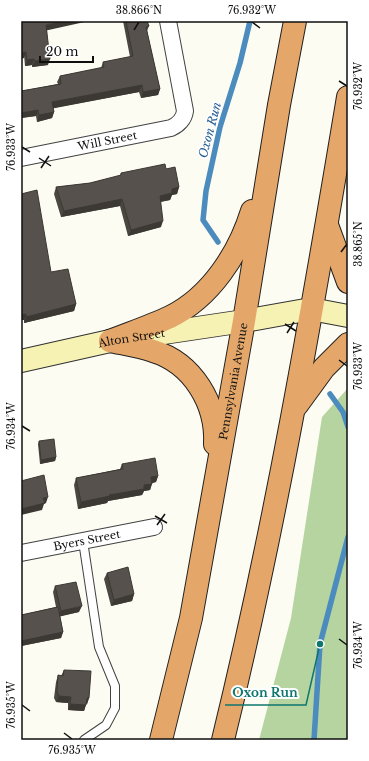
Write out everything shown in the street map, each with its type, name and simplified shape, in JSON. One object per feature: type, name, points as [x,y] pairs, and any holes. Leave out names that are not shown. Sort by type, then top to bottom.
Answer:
[{"type":"highway","name":"Pennsylvania Avenue","points":[[160,740],[191,618],[244,322],[295,21]]},
{"type":"highway","points":[[110,341],[171,316],[200,295],[215,280],[231,258],[246,228],[252,209],[264,146],[290,44]]},
{"type":"highway","points":[[223,740],[240,667],[294,409],[348,97]]},
{"type":"highway","points":[[327,225],[348,282]]},
{"type":"highway","points":[[110,341],[161,354],[187,369],[199,386],[208,403],[216,428],[212,501]]},
{"type":"highway","points":[[294,409],[324,368],[348,344]]},
{"type":"street","name":"Will Street","points":[[21,158],[171,128],[180,122],[185,111],[168,21]]},
{"type":"street","name":"Alton Street","points":[[21,360],[110,341],[244,322],[311,309]]},
{"type":"street","points":[[311,309],[348,316]]},
{"type":"street","name":"Byers Street","points":[[21,553],[154,527]]},
{"type":"lane","points":[[83,541],[99,647],[115,686],[115,708],[106,725],[84,740]]},
{"type":"green space","points":[[348,388],[348,740],[259,740],[291,618],[322,417]]},
{"type":"building","points":[[21,21],[63,21],[46,25],[50,59],[35,61],[34,59],[27,60],[26,52],[21,53]]},
{"type":"building","points":[[126,21],[147,21],[149,26],[146,27],[160,89],[143,92],[142,85],[52,102],[54,112],[39,115],[38,110],[21,113],[21,91],[61,84],[60,76],[104,67],[103,62],[133,56]]},
{"type":"building","points":[[165,164],[166,169],[175,167],[179,187],[172,189],[172,193],[160,196],[163,221],[131,230],[122,199],[64,211],[56,187],[90,183],[121,175],[121,173]]},
{"type":"building","points":[[37,190],[51,272],[68,269],[76,304],[26,317],[26,314],[21,315],[21,194]]},
{"type":"building","points":[[54,439],[56,457],[41,460],[39,441]]},
{"type":"building","points":[[155,458],[158,476],[151,477],[152,484],[144,485],[144,489],[81,502],[76,478],[123,469],[122,464]]},
{"type":"building","points":[[44,475],[48,497],[43,498],[45,503],[21,509],[21,481]]},
{"type":"building","points":[[128,567],[134,594],[114,600],[107,573]]},
{"type":"building","points":[[76,582],[82,606],[61,611],[55,586]]},
{"type":"building","points":[[58,607],[63,632],[21,641],[21,615]]},
{"type":"building","points":[[64,670],[91,671],[89,698],[87,698],[86,705],[70,704],[71,697],[59,696],[57,692],[58,675],[63,676]]},
{"type":"waterway","name":"Oxon Run","points":[[218,242],[203,220],[206,191],[220,127],[240,63],[250,21]]},
{"type":"waterway","name":"Oxon Run","points":[[330,394],[343,412],[348,427]]},
{"type":"waterway","name":"Oxon Run","points":[[314,740],[320,644],[348,537]]},
{"type":"place","name":"Oxon Run","points":[[320,644]]}]
